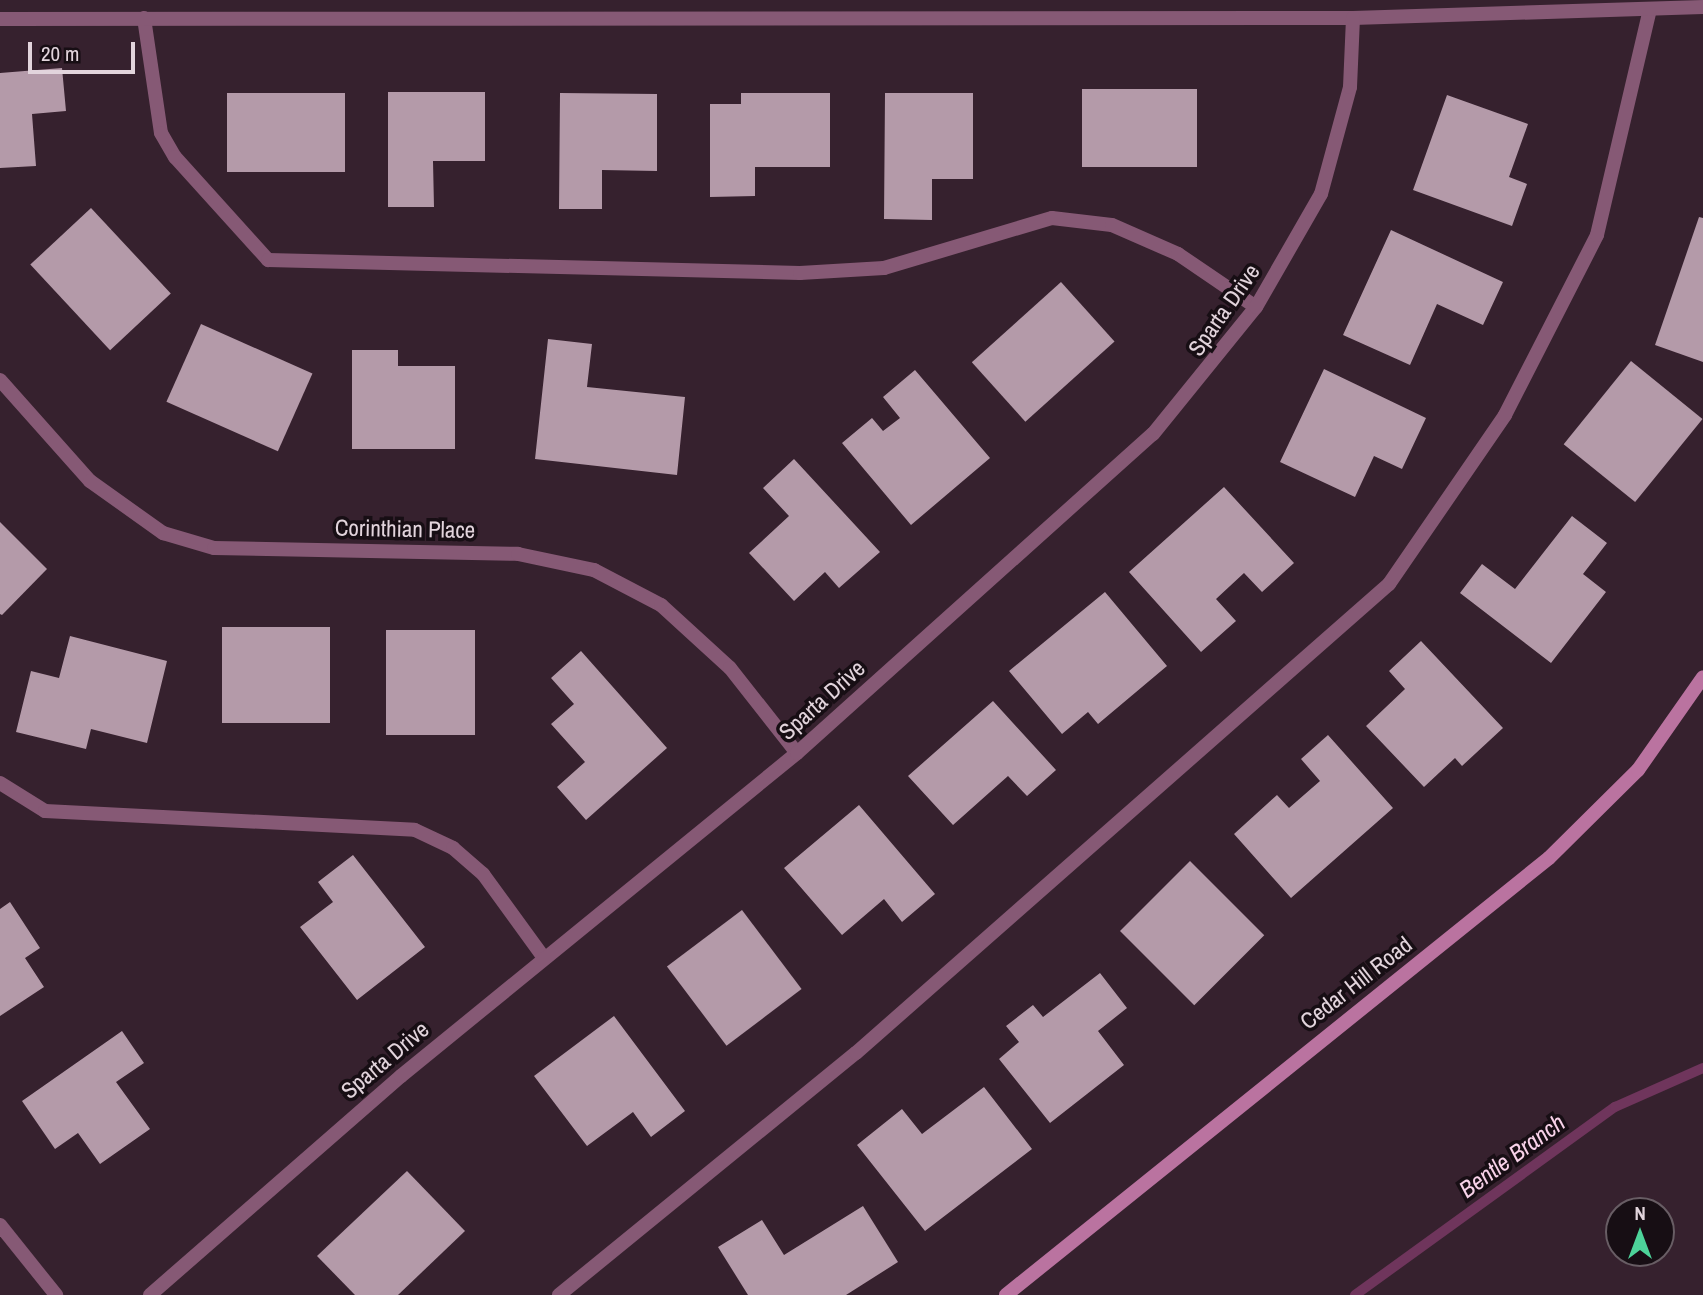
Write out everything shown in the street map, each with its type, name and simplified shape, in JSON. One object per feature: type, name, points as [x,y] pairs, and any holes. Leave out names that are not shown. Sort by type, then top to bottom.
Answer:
[{"type":"street","points":[[0,19],[1353,18],[1703,8]]},
{"type":"street","points":[[559,1295],[856,1053],[1389,584],[1505,415],[1597,235],[1650,9]]},
{"type":"street","points":[[144,18],[161,133],[268,260],[800,273],[908,263],[1052,218],[1112,225],[1178,254],[1256,307]]},
{"type":"street","name":"Sparta Drive","points":[[149,1295],[544,958],[797,753],[1153,434],[1256,307],[1325,181],[1350,87],[1353,18]]},
{"type":"street","name":"Corinthian Place","points":[[0,380],[90,481],[163,533],[214,548],[518,554],[594,570],[661,605],[730,668],[797,753]]},
{"type":"street","name":"Cedar Hill Road","points":[[1006,1295],[1549,858],[1638,770],[1703,677]]},
{"type":"street","points":[[0,783],[45,811],[415,830],[453,848],[484,874],[544,958]]},
{"type":"street","points":[[0,1225],[56,1295]]},
{"type":"building","points":[[62,68],[66,111],[32,114],[36,166],[0,168],[0,73]]},
{"type":"building","points":[[1082,89],[1197,89],[1197,167],[1082,167]]},
{"type":"building","points":[[388,92],[485,92],[485,161],[433,161],[434,207],[388,207]]},
{"type":"building","points":[[227,93],[345,93],[345,172],[227,172]]},
{"type":"building","points":[[560,93],[657,94],[657,171],[602,170],[602,209],[559,209]]},
{"type":"building","points":[[741,93],[830,93],[830,167],[755,167],[755,196],[710,197],[710,104],[741,104]]},
{"type":"building","points":[[885,93],[973,93],[973,179],[932,179],[932,220],[884,219]]},
{"type":"building","points":[[1447,95],[1528,124],[1509,177],[1527,184],[1512,226],[1413,190]]},
{"type":"building","points":[[91,208],[171,294],[110,350],[30,265]]},
{"type":"building","points":[[1699,217],[1703,218],[1703,362],[1655,345]]},
{"type":"building","points":[[1391,230],[1503,282],[1483,325],[1437,304],[1410,365],[1343,335]]},
{"type":"building","points":[[1061,282],[1115,341],[1025,422],[972,362]]},
{"type":"building","points":[[201,324],[312,374],[278,451],[166,402]]},
{"type":"building","points":[[548,339],[592,344],[587,387],[685,397],[677,475],[535,459]]},
{"type":"building","points":[[352,350],[398,350],[398,366],[455,366],[455,449],[352,449]]},
{"type":"building","points":[[1631,361],[1702,419],[1635,502],[1564,444]]},
{"type":"building","points":[[1324,369],[1426,418],[1402,469],[1374,456],[1355,497],[1280,462]]},
{"type":"building","points":[[915,370],[990,458],[911,525],[842,443],[872,418],[883,431],[900,418],[883,397]]},
{"type":"building","points":[[794,459],[880,552],[839,588],[825,572],[794,601],[749,553],[789,516],[763,488]]},
{"type":"building","points":[[1224,487],[1294,563],[1262,592],[1244,573],[1216,599],[1236,621],[1201,652],[1129,572]]},
{"type":"building","points":[[1572,516],[1607,543],[1583,574],[1606,592],[1551,663],[1460,593],[1482,564],[1515,589]]},
{"type":"building","points":[[0,522],[47,569],[2,615],[0,614]]},
{"type":"building","points":[[1105,592],[1167,666],[1098,724],[1088,712],[1062,734],[1009,671]]},
{"type":"building","points":[[222,627],[330,627],[330,723],[222,723]]},
{"type":"building","points":[[386,630],[475,630],[475,735],[386,735]]},
{"type":"building","points":[[70,636],[167,661],[147,743],[91,729],[86,749],[16,732],[31,671],[59,678]]},
{"type":"building","points":[[1421,641],[1503,728],[1462,766],[1455,758],[1424,787],[1366,726],[1405,689],[1389,671]]},
{"type":"building","points":[[581,651],[667,748],[586,820],[557,787],[585,762],[551,724],[574,704],[551,678]]},
{"type":"building","points":[[993,701],[1056,770],[1027,796],[1008,776],[953,825],[908,776]]},
{"type":"building","points":[[1328,735],[1393,808],[1291,898],[1234,834],[1277,795],[1289,808],[1320,781],[1301,759]]},
{"type":"building","points":[[859,805],[935,894],[902,922],[884,899],[842,935],[784,868]]},
{"type":"building","points":[[353,855],[425,947],[357,1000],[300,927],[333,902],[318,882]]},
{"type":"building","points":[[1190,861],[1264,935],[1194,1005],[1120,931]]},
{"type":"building","points":[[10,902],[40,948],[25,958],[44,987],[0,1016],[0,909]]},
{"type":"building","points":[[742,910],[802,989],[727,1046],[667,967]]},
{"type":"building","points":[[1100,973],[1127,1008],[1098,1031],[1124,1065],[1050,1123],[999,1059],[1019,1042],[1006,1026],[1033,1005],[1043,1017]]},
{"type":"building","points":[[614,1016],[685,1111],[651,1137],[633,1112],[587,1146],[534,1076]]},
{"type":"building","points":[[122,1031],[144,1063],[116,1082],[150,1129],[100,1164],[78,1133],[55,1149],[22,1101]]},
{"type":"building","points":[[984,1087],[1032,1149],[925,1231],[857,1145],[902,1109],[922,1134]]},
{"type":"building","points":[[407,1171],[465,1231],[398,1295],[355,1295],[317,1256]]},
{"type":"building","points":[[863,1206],[898,1262],[846,1295],[748,1295],[718,1247],[762,1220],[784,1255]]},
{"type":"waterway","name":"Bentle Branch","points":[[1355,1295],[1615,1107],[1703,1068]]}]
